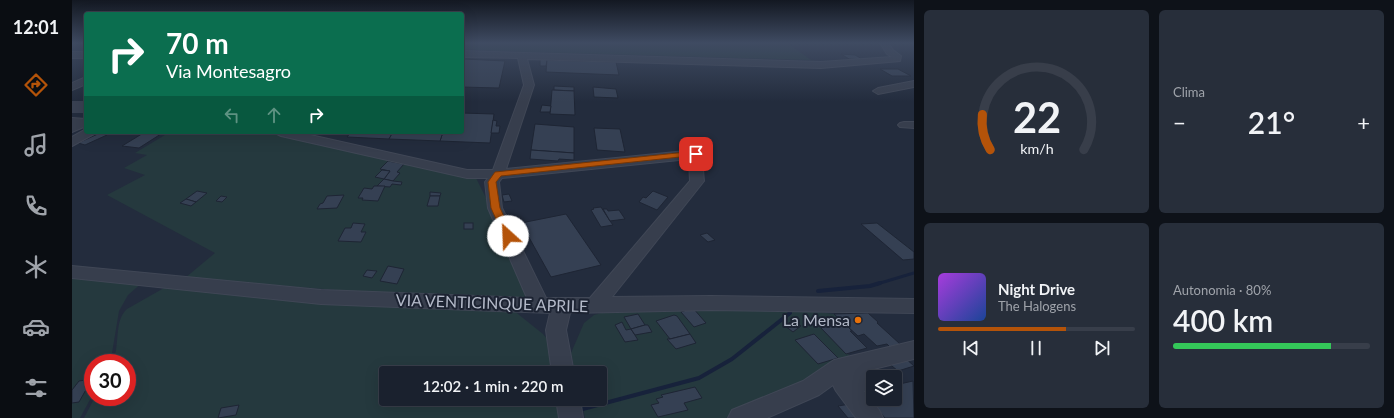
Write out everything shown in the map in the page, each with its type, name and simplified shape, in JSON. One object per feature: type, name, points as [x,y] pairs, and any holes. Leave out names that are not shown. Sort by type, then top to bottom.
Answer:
[{"type":"street","points":[[524,63],[529,85],[498,174],[492,182],[495,208],[540,306]]},
{"type":"street","points":[[738,63],[821,65],[848,63]]},
{"type":"street","points":[[72,87],[84,76]]},
{"type":"street","points":[[878,91],[914,84]]},
{"type":"street","points":[[72,121],[84,122]]},
{"type":"street","points":[[72,130],[84,123]]},
{"type":"street","points":[[72,142],[86,134]]},
{"type":"street","points":[[290,134],[466,174],[498,174],[696,154],[695,166],[697,181],[594,306]]},
{"type":"street","name":"VIA VENTICINQUE APRILE","points":[[72,272],[321,297],[540,306],[711,303],[914,306]]},
{"type":"street","points":[[562,306],[556,330],[562,366]]},
{"type":"street","points":[[877,370],[914,350]]},
{"type":"street","points":[[740,418],[811,388],[842,367],[866,372]]},
{"type":"street","points":[[866,375],[844,384],[871,418]]},
{"type":"street","points":[[569,406],[572,418]]},
{"type":"green space","points":[[167,134],[288,134],[473,172],[540,306],[185,278],[215,253],[107,195],[145,175],[124,168],[147,155],[135,153]]},
{"type":"green space","points":[[72,274],[144,281],[128,295],[119,311],[112,354],[84,354],[84,406],[86,406],[80,418],[72,418]]},
{"type":"green space","points":[[171,284],[508,306],[543,334],[557,351],[560,366],[379,366],[379,406],[566,406],[569,418],[84,418],[90,406],[136,406],[136,354],[115,354],[118,327],[123,314],[127,309]]},
{"type":"green space","points":[[777,307],[834,314],[843,322],[821,328],[851,357],[806,385],[726,418],[585,418],[582,406],[607,406],[607,366],[574,366],[571,353],[584,323],[594,315],[608,311]]},
{"type":"building","points":[[464,63],[505,63],[499,88],[464,87]]},
{"type":"building","points":[[540,63],[547,63],[546,66],[540,66]]},
{"type":"building","points":[[547,63],[616,63],[619,75],[546,72]]},
{"type":"building","points":[[880,69],[898,69],[911,76],[892,76]]},
{"type":"building","points":[[554,86],[574,87],[574,91],[554,90]]},
{"type":"building","points":[[593,87],[616,89],[618,98],[594,97]]},
{"type":"building","points":[[552,90],[574,91],[575,115],[550,114]]},
{"type":"building","points":[[542,105],[551,106],[550,112],[540,112]]},
{"type":"building","points":[[464,113],[494,114],[490,143],[440,141],[442,134],[464,134]]},
{"type":"building","points":[[493,120],[497,121],[496,126],[500,126],[499,133],[491,133]]},
{"type":"building","points":[[535,124],[574,127],[574,153],[531,150]]},
{"type":"building","points":[[594,128],[620,129],[625,152],[597,150]]},
{"type":"building","points":[[98,134],[107,135],[85,145],[78,143]]},
{"type":"building","points":[[142,134],[161,134],[139,148],[122,146]]},
{"type":"building","points":[[349,134],[392,134],[389,139],[347,137]]},
{"type":"building","points":[[392,134],[442,134],[440,141],[389,139]]},
{"type":"building","points":[[531,150],[574,153],[574,160],[559,159],[558,161],[530,159]]},
{"type":"building","points":[[388,161],[404,164],[397,172],[400,173],[393,181],[384,179],[390,171],[380,169]]},
{"type":"building","points":[[382,170],[390,171],[384,179],[375,177]]},
{"type":"building","points":[[384,179],[402,182],[401,185],[392,184],[390,187],[377,186]]},
{"type":"building","points":[[374,186],[385,186],[378,201],[362,200],[363,198],[358,198],[364,188],[372,189]]},
{"type":"building","points":[[197,191],[207,193],[196,202],[186,199]]},
{"type":"building","points":[[653,191],[668,197],[657,210],[639,202],[643,197],[646,198]]},
{"type":"building","points":[[430,192],[441,193],[440,196],[430,196]]},
{"type":"building","points":[[509,194],[512,201],[504,202],[502,195]]},
{"type":"building","points":[[344,195],[337,208],[317,209],[327,196]]},
{"type":"building","points":[[221,196],[227,197],[222,202],[216,201]]},
{"type":"building","points":[[430,196],[440,196],[438,206],[427,206]]},
{"type":"building","points":[[186,199],[196,202],[191,206],[180,203]]},
{"type":"building","points":[[601,207],[613,225],[601,227],[591,210],[594,209],[593,208]]},
{"type":"building","points":[[603,209],[607,209],[608,211],[619,210],[625,219],[610,221]]},
{"type":"building","points":[[566,214],[601,265],[551,277],[521,223]]},
{"type":"building","points":[[353,223],[365,224],[361,232],[366,232],[361,242],[338,241],[345,228],[351,228]]},
{"type":"building","points":[[464,223],[473,223],[473,229],[464,229]]},
{"type":"building","points":[[877,223],[914,252],[914,259],[903,260],[861,224]]},
{"type":"building","points":[[707,233],[715,240],[708,242],[700,235]]},
{"type":"building","points":[[388,266],[404,269],[397,284],[380,281]]},
{"type":"building","points":[[367,270],[377,271],[372,278],[363,276]]},
{"type":"building","points":[[693,308],[706,323],[694,327],[681,312]]},
{"type":"building","points":[[868,313],[900,344],[890,347],[887,344],[877,346],[864,334],[858,336],[834,314]]},
{"type":"building","points":[[638,314],[645,325],[631,329],[624,317]]},
{"type":"building","points":[[674,315],[677,316],[690,334],[670,339],[656,321]]},
{"type":"building","points":[[793,320],[801,326],[793,332],[785,326]]},
{"type":"building","points":[[622,322],[626,330],[631,329],[638,340],[625,342],[615,325]]},
{"type":"building","points":[[843,322],[867,348],[846,354],[821,328]]},
{"type":"building","points":[[648,325],[652,332],[635,335],[631,329]]},
{"type":"building","points":[[690,334],[696,343],[676,349],[667,339],[670,339]]},
{"type":"building","points":[[814,334],[838,358],[818,364],[795,340]]},
{"type":"building","points":[[904,357],[914,366],[897,370],[886,361]]},
{"type":"building","points":[[84,380],[84,393],[79,402],[72,403],[72,390],[79,381]]},
{"type":"building","points":[[913,381],[914,418],[885,418],[874,406],[902,406],[902,383]]},
{"type":"building","points":[[695,387],[702,398],[684,403],[688,410],[658,417],[651,405],[659,403],[656,399],[663,397],[661,395]]},
{"type":"building","points":[[866,390],[866,397],[861,391]]},
{"type":"building","points":[[850,404],[862,418],[848,418],[838,406]]},
{"type":"building","points":[[239,405],[236,415],[218,418],[221,408]]},
{"type":"waterway","points":[[877,284],[914,273]]},
{"type":"waterway","points":[[818,291],[870,286],[880,283]]},
{"type":"waterway","points":[[581,418],[579,410],[699,378],[732,359],[790,313]]},
{"type":"tunnel","points":[[72,107],[84,107]]},
{"type":"place","name":"La Mensa","points":[[858,320]]},
{"type":"route","points":[[508,236],[495,208],[492,182],[498,174],[696,154]]}]
